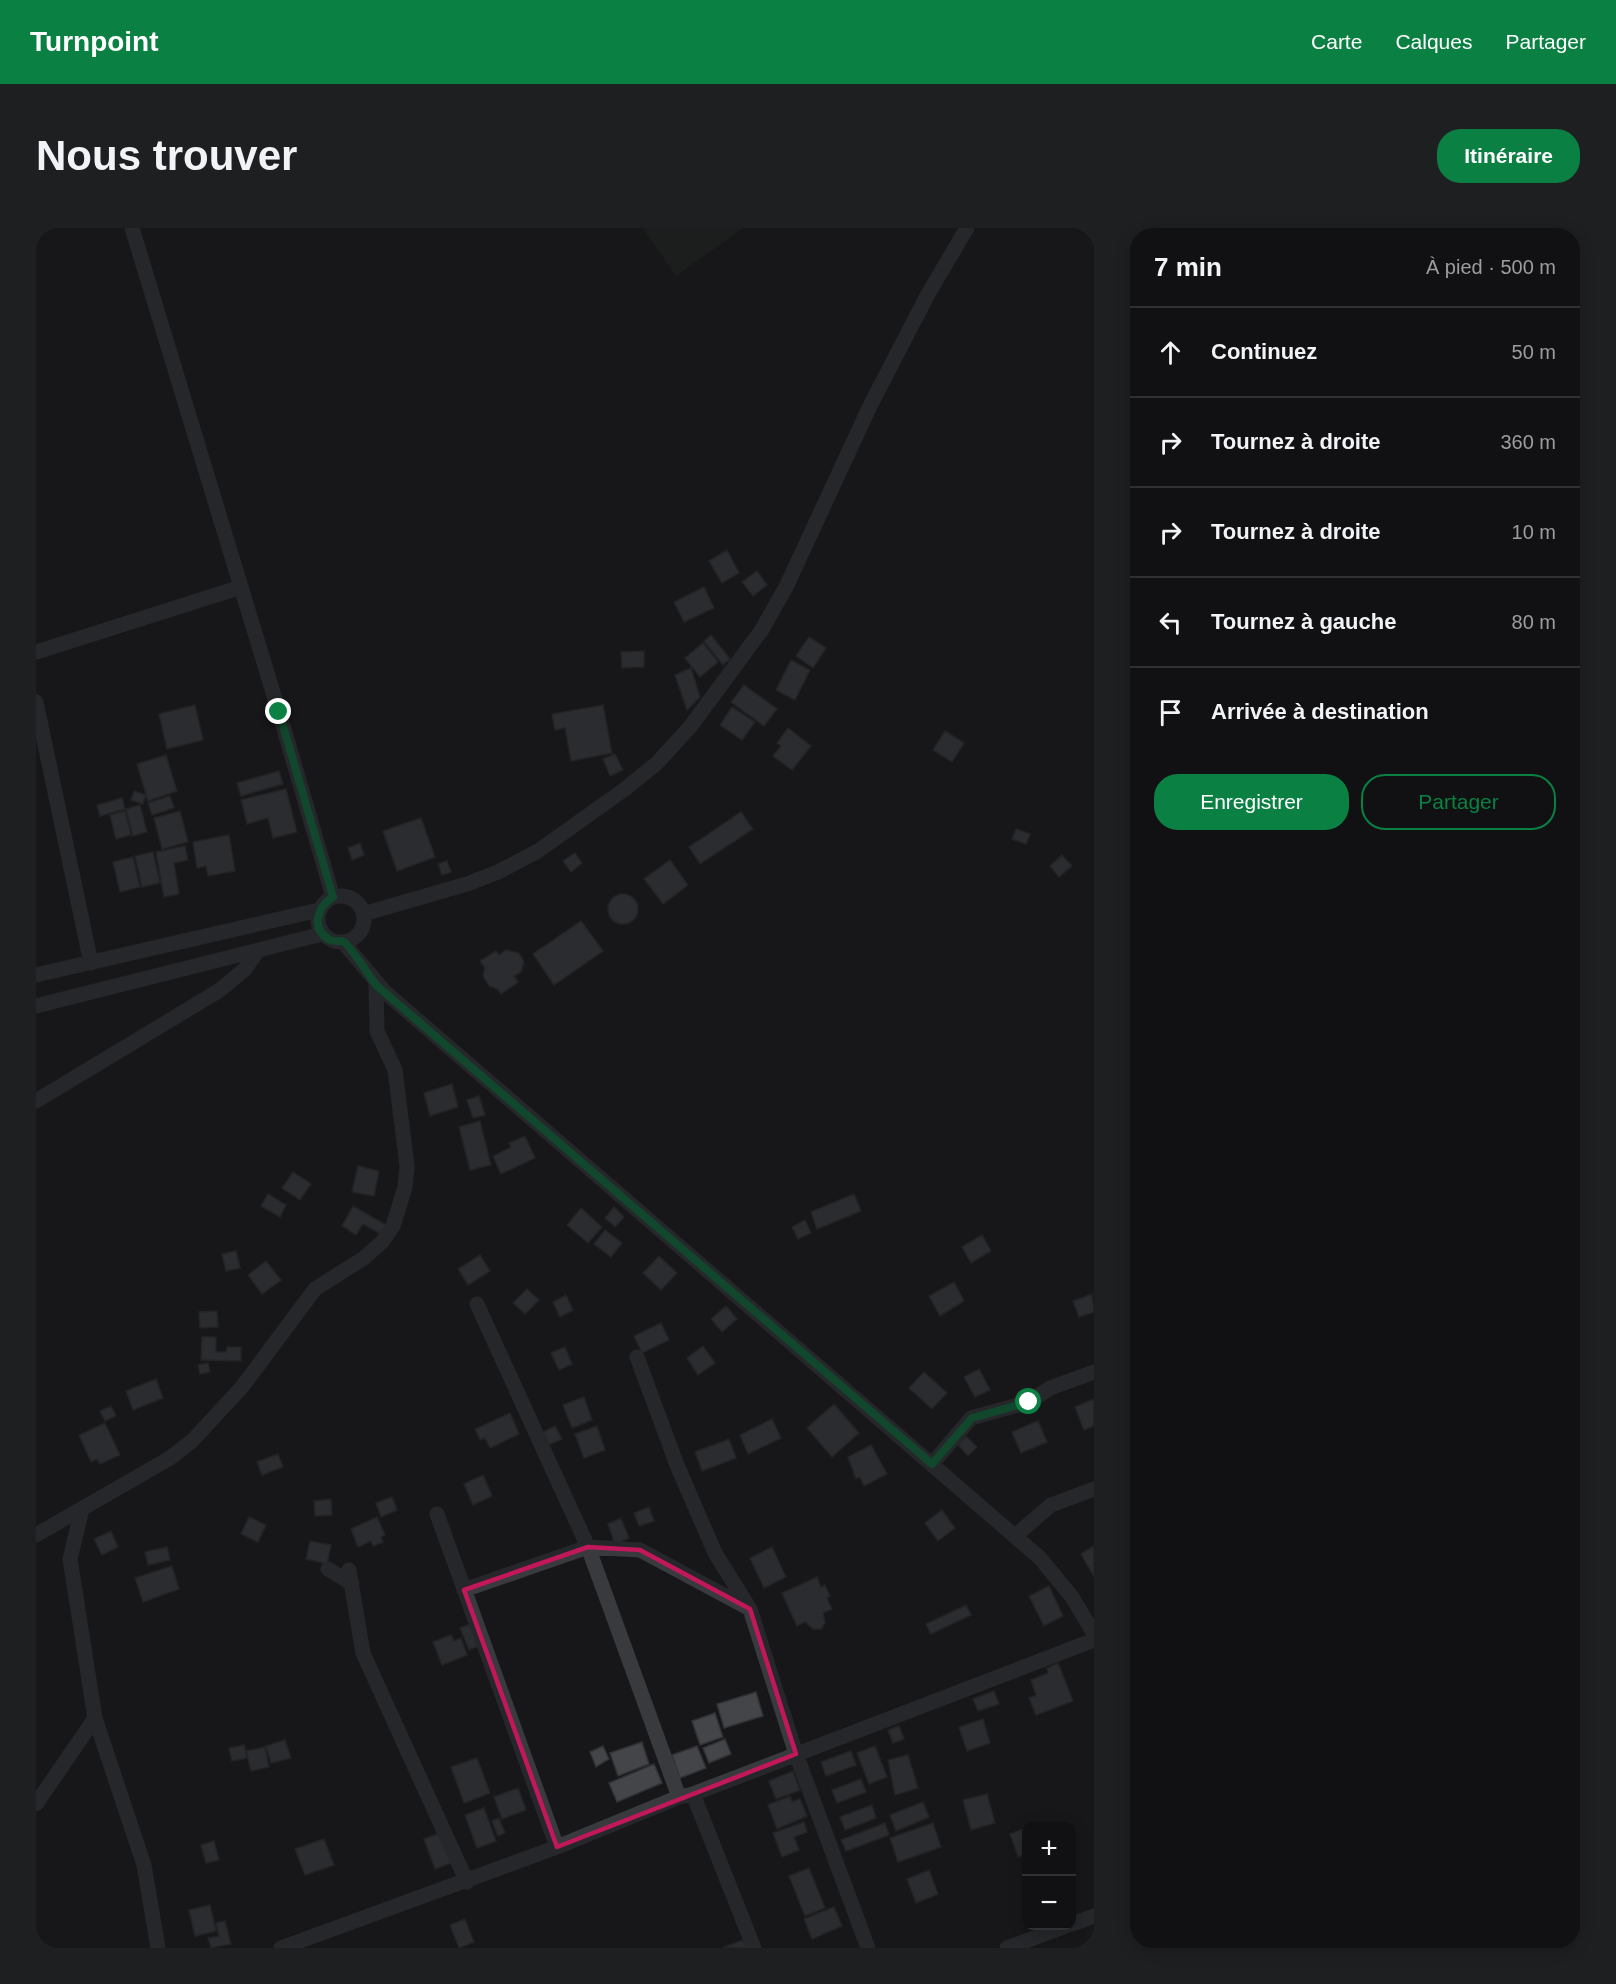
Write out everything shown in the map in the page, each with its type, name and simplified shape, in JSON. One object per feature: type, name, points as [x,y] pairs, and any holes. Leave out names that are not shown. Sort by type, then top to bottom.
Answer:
[{"type":"street","points":[[132,228],[333,897]]},
{"type":"street","points":[[363,914],[477,880],[538,851],[625,789],[657,763],[690,727],[761,630],[782,594],[870,406],[928,294],[967,228]]},
{"type":"street","points":[[36,652],[241,588]]},
{"type":"street","points":[[36,702],[91,963]]},
{"type":"street","points":[[36,975],[319,910],[333,897],[342,895],[352,898],[359,904],[363,914],[362,929],[357,936],[343,942],[328,939],[322,934],[318,923],[319,910]]},
{"type":"street","points":[[36,1006],[322,934]]},
{"type":"street","points":[[343,942],[376,985],[1040,1558],[1072,1597],[1094,1634]]},
{"type":"street","points":[[36,1101],[220,990],[245,969],[257,952]]},
{"type":"street","points":[[36,1535],[170,1458],[192,1441],[242,1387],[315,1289],[364,1258],[382,1242],[393,1226],[405,1187],[407,1166],[395,1070],[377,1031],[376,985]]},
{"type":"street","points":[[477,1304],[588,1547],[686,1795],[754,1948]]},
{"type":"street","points":[[638,1357],[677,1465],[715,1553],[750,1609],[796,1754],[868,1948]]},
{"type":"street","points":[[932,1464],[972,1418],[1029,1402],[1050,1388],[1094,1372]]},
{"type":"street","points":[[1015,1536],[1051,1505],[1094,1489]]},
{"type":"street","points":[[82,1509],[70,1559],[95,1718],[144,1865],[158,1948]]},
{"type":"street","points":[[437,1515],[557,1847]]},
{"type":"street","points":[[464,1590],[588,1547],[640,1550],[750,1609]]},
{"type":"street","points":[[328,1569],[350,1577],[363,1653],[466,1882]]},
{"type":"street","points":[[281,1948],[466,1882],[686,1795],[1094,1640]]},
{"type":"street","points":[[36,1804],[95,1718]]},
{"type":"street","points":[[1076,1922],[1094,1916]]},
{"type":"street","points":[[1007,1948],[1022,1940],[1053,1930]]},
{"type":"highlighted area","points":[[588,1547],[640,1550],[750,1609],[796,1754],[557,1847],[464,1590]]},
{"type":"shaded area","points":[[643,228],[743,228],[676,276]]},
{"type":"building","points":[[727,550],[739,573],[722,583],[709,561]]},
{"type":"building","points":[[757,571],[767,585],[753,596],[742,582]]},
{"type":"building","points":[[704,587],[714,608],[684,622],[674,602]]},
{"type":"building","points":[[711,635],[730,659],[723,665],[704,641]]},
{"type":"building","points":[[809,637],[826,648],[813,668],[796,656]]},
{"type":"building","points":[[703,643],[718,662],[700,677],[685,658]]},
{"type":"building","points":[[644,651],[644,667],[622,668],[621,652]]},
{"type":"building","points":[[791,660],[810,670],[795,700],[776,690]]},
{"type":"building","points":[[691,668],[700,697],[687,710],[675,675]]},
{"type":"building","points":[[744,685],[777,709],[764,726],[731,702]]},
{"type":"building","points":[[195,705],[203,740],[167,749],[159,714]]},
{"type":"building","points":[[603,705],[612,753],[571,761],[565,728],[555,730],[552,714]]},
{"type":"building","points":[[732,707],[755,722],[742,740],[720,725]]},
{"type":"building","points":[[788,728],[811,746],[792,770],[773,756],[781,746],[777,743]]},
{"type":"building","points":[[945,731],[964,743],[952,762],[933,750]]},
{"type":"building","points":[[615,754],[623,770],[610,776],[603,759]]},
{"type":"building","points":[[166,755],[177,791],[148,801],[137,764]]},
{"type":"building","points":[[279,771],[283,784],[241,796],[237,783]]},
{"type":"building","points":[[286,789],[297,832],[273,838],[268,818],[247,824],[241,800]]},
{"type":"building","points":[[134,791],[146,795],[143,804],[131,800]]},
{"type":"building","points":[[170,796],[174,808],[152,815],[148,803]]},
{"type":"building","points":[[122,798],[125,809],[100,816],[97,805]]},
{"type":"building","points":[[140,805],[147,832],[133,836],[126,809]]},
{"type":"building","points":[[125,811],[131,835],[116,839],[110,815]]},
{"type":"building","points":[[180,811],[188,842],[162,849],[154,818]]},
{"type":"building","points":[[741,812],[753,829],[700,864],[689,847]]},
{"type":"building","points":[[421,818],[435,857],[397,871],[383,831]]},
{"type":"building","points":[[1016,829],[1030,834],[1026,844],[1012,839]]},
{"type":"building","points":[[229,835],[235,871],[208,876],[206,866],[197,868],[193,842]]},
{"type":"building","points":[[360,843],[364,855],[352,860],[348,848]]},
{"type":"building","points":[[185,846],[188,860],[174,863],[179,894],[164,897],[156,852]]},
{"type":"building","points":[[153,852],[160,883],[142,887],[135,856]]},
{"type":"building","points":[[575,853],[582,863],[571,872],[563,861]]},
{"type":"building","points":[[1062,855],[1072,866],[1059,877],[1050,866]]},
{"type":"building","points":[[133,857],[140,887],[120,892],[113,862]]},
{"type":"building","points":[[670,860],[688,885],[663,904],[644,879]]},
{"type":"building","points":[[447,861],[451,872],[442,875],[438,864]]},
{"type":"building","points":[[623,894],[629,895],[637,903],[637,915],[629,923],[623,924],[617,923],[609,915],[608,909],[609,903],[617,895]]},
{"type":"building","points":[[581,921],[603,951],[554,985],[533,954]]},
{"type":"building","points":[[506,950],[519,953],[524,962],[521,972],[514,976],[518,982],[501,994],[497,989],[489,986],[483,976],[485,968],[480,961],[496,951],[499,955]]},
{"type":"building","points":[[452,1084],[458,1107],[430,1116],[424,1093]]},
{"type":"building","points":[[479,1096],[485,1115],[473,1118],[467,1100]]},
{"type":"building","points":[[480,1121],[491,1165],[470,1170],[459,1127]]},
{"type":"building","points":[[525,1136],[535,1158],[501,1174],[493,1156],[511,1147],[509,1143]]},
{"type":"building","points":[[358,1166],[379,1171],[374,1196],[352,1192]]},
{"type":"building","points":[[293,1172],[311,1184],[300,1200],[282,1188]]},
{"type":"building","points":[[268,1194],[286,1205],[280,1217],[261,1206]]},
{"type":"building","points":[[854,1194],[861,1211],[817,1229],[811,1212]]},
{"type":"building","points":[[353,1206],[386,1225],[381,1234],[363,1224],[356,1235],[342,1226]]},
{"type":"building","points":[[614,1207],[624,1217],[615,1227],[605,1218]]},
{"type":"building","points":[[581,1208],[602,1227],[588,1243],[567,1225]]},
{"type":"building","points":[[805,1220],[811,1233],[798,1239],[792,1227]]},
{"type":"building","points":[[605,1230],[622,1243],[611,1257],[594,1244]]},
{"type":"building","points":[[982,1235],[991,1251],[971,1263],[962,1247]]},
{"type":"building","points":[[236,1251],[240,1268],[226,1271],[222,1254]]},
{"type":"building","points":[[480,1255],[490,1271],[468,1285],[458,1269]]},
{"type":"building","points":[[659,1256],[677,1273],[661,1290],[643,1273]]},
{"type":"building","points":[[266,1261],[281,1280],[262,1294],[248,1275]]},
{"type":"building","points":[[954,1282],[964,1301],[940,1316],[929,1296]]},
{"type":"building","points":[[527,1289],[539,1300],[525,1314],[513,1303]]},
{"type":"building","points":[[1092,1294],[1094,1312],[1079,1317],[1073,1301]]},
{"type":"building","points":[[566,1295],[573,1310],[560,1317],[553,1302]]},
{"type":"building","points":[[726,1306],[737,1319],[722,1332],[711,1319]]},
{"type":"building","points":[[217,1311],[218,1327],[200,1328],[199,1312]]},
{"type":"building","points":[[661,1323],[669,1340],[642,1353],[634,1336]]},
{"type":"building","points":[[202,1337],[216,1337],[216,1352],[226,1352],[227,1347],[241,1347],[241,1361],[201,1360]]},
{"type":"building","points":[[703,1346],[715,1363],[698,1375],[687,1358]]},
{"type":"building","points":[[565,1347],[572,1364],[559,1370],[551,1353]]},
{"type":"building","points":[[208,1363],[210,1372],[200,1374],[198,1365]]},
{"type":"building","points":[[979,1369],[990,1390],[975,1397],[964,1377]]},
{"type":"building","points":[[924,1372],[947,1393],[932,1409],[909,1388]]},
{"type":"building","points":[[156,1379],[163,1398],[133,1410],[126,1391]]},
{"type":"building","points":[[584,1397],[592,1420],[572,1428],[563,1405]]},
{"type":"building","points":[[1094,1399],[1094,1426],[1084,1430],[1075,1407]]},
{"type":"building","points":[[834,1404],[859,1433],[832,1457],[807,1428]]},
{"type":"building","points":[[111,1406],[116,1416],[105,1421],[100,1411]]},
{"type":"building","points":[[510,1413],[519,1434],[490,1448],[485,1438],[480,1440],[475,1429]]},
{"type":"building","points":[[772,1419],[781,1438],[748,1454],[740,1435]]},
{"type":"building","points":[[1038,1421],[1047,1442],[1021,1453],[1012,1432]]},
{"type":"building","points":[[105,1423],[120,1455],[100,1464],[97,1459],[91,1462],[79,1435]]},
{"type":"building","points":[[555,1426],[562,1439],[549,1445],[543,1432]]},
{"type":"building","points":[[597,1426],[605,1450],[584,1458],[575,1434]]},
{"type":"building","points":[[966,1436],[977,1447],[968,1456],[958,1445]]},
{"type":"building","points":[[729,1439],[736,1458],[702,1471],[695,1452]]},
{"type":"building","points":[[871,1445],[887,1474],[864,1486],[860,1477],[856,1479],[848,1457]]},
{"type":"building","points":[[278,1454],[283,1467],[262,1475],[257,1462]]},
{"type":"building","points":[[483,1475],[492,1496],[473,1505],[464,1484]]},
{"type":"building","points":[[392,1497],[397,1510],[381,1517],[376,1503]]},
{"type":"building","points":[[331,1499],[332,1515],[315,1516],[314,1501]]},
{"type":"building","points":[[649,1507],[654,1521],[639,1526],[634,1513]]},
{"type":"building","points":[[942,1510],[955,1528],[938,1541],[925,1523]]},
{"type":"building","points":[[249,1517],[266,1525],[258,1542],[241,1534]]},
{"type":"building","points":[[377,1517],[385,1535],[381,1537],[383,1542],[373,1546],[371,1541],[358,1547],[351,1529]]},
{"type":"building","points":[[621,1518],[629,1538],[615,1544],[608,1524]]},
{"type":"building","points":[[111,1531],[118,1547],[102,1555],[94,1539]]},
{"type":"building","points":[[310,1541],[331,1545],[327,1564],[306,1559]]},
{"type":"building","points":[[1094,1546],[1094,1577],[1081,1554]]},
{"type":"building","points":[[167,1547],[170,1560],[148,1565],[145,1552]]},
{"type":"building","points":[[772,1547],[786,1577],[764,1588],[750,1558]]},
{"type":"building","points":[[172,1566],[179,1589],[143,1602],[135,1578]]},
{"type":"building","points":[[817,1577],[821,1587],[825,1585],[832,1609],[823,1613],[825,1623],[821,1629],[813,1629],[805,1622],[797,1626],[782,1593]]},
{"type":"building","points":[[1049,1586],[1063,1616],[1044,1626],[1029,1596]]},
{"type":"building","points":[[966,1605],[971,1615],[931,1634],[926,1624]]},
{"type":"building","points":[[473,1623],[481,1645],[469,1650],[460,1628]]},
{"type":"building","points":[[451,1635],[454,1641],[461,1638],[467,1655],[442,1665],[433,1642]]},
{"type":"building","points":[[1058,1663],[1073,1701],[1036,1715],[1029,1698],[1036,1695],[1031,1680],[1048,1673],[1047,1668]]},
{"type":"building","points":[[994,1691],[999,1704],[978,1711],[973,1699]]},
{"type":"building","points":[[756,1692],[763,1716],[724,1728],[717,1704]]},
{"type":"building","points":[[715,1713],[723,1737],[700,1745],[692,1721]]},
{"type":"building","points":[[983,1719],[990,1743],[967,1751],[959,1727]]},
{"type":"building","points":[[899,1726],[904,1739],[893,1743],[888,1730]]},
{"type":"building","points":[[725,1739],[731,1754],[709,1763],[703,1748]]},
{"type":"building","points":[[285,1740],[291,1758],[271,1763],[266,1746]]},
{"type":"building","points":[[642,1742],[649,1764],[618,1776],[610,1753]]},
{"type":"building","points":[[244,1745],[247,1758],[232,1761],[229,1748]]},
{"type":"building","points":[[603,1746],[609,1759],[596,1767],[590,1752]]},
{"type":"building","points":[[697,1746],[706,1768],[680,1778],[672,1755]]},
{"type":"building","points":[[875,1746],[887,1777],[869,1784],[857,1753]]},
{"type":"building","points":[[265,1747],[269,1767],[251,1771],[246,1751]]},
{"type":"building","points":[[851,1751],[856,1765],[826,1776],[821,1762]]},
{"type":"building","points":[[908,1755],[918,1788],[895,1795],[888,1760]]},
{"type":"building","points":[[477,1758],[490,1793],[464,1803],[451,1767]]},
{"type":"building","points":[[654,1764],[662,1783],[617,1802],[609,1783]]},
{"type":"building","points":[[793,1771],[800,1790],[776,1799],[769,1781]]},
{"type":"building","points":[[861,1779],[866,1792],[837,1803],[832,1790]]},
{"type":"building","points":[[518,1788],[526,1810],[502,1819],[494,1797]]},
{"type":"building","points":[[987,1794],[995,1823],[971,1830],[963,1800]]},
{"type":"building","points":[[790,1796],[792,1802],[800,1799],[807,1816],[777,1829],[768,1805]]},
{"type":"building","points":[[923,1802],[929,1817],[896,1831],[890,1815]]},
{"type":"building","points":[[872,1805],[876,1818],[845,1830],[840,1817]]},
{"type":"building","points":[[484,1808],[496,1841],[477,1848],[465,1815]]},
{"type":"building","points":[[499,1818],[505,1833],[498,1836],[492,1821]]},
{"type":"building","points":[[804,1822],[807,1832],[794,1837],[799,1850],[782,1857],[773,1833]]},
{"type":"building","points":[[885,1823],[889,1835],[846,1851],[841,1840]]},
{"type":"building","points":[[933,1823],[941,1847],[898,1862],[890,1838]]},
{"type":"building","points":[[1022,1830],[1022,1856],[1018,1857],[1010,1834]]},
{"type":"building","points":[[443,1832],[454,1862],[435,1869],[424,1839]]},
{"type":"building","points":[[324,1839],[334,1865],[305,1875],[295,1849]]},
{"type":"building","points":[[214,1841],[219,1860],[206,1863],[201,1845]]},
{"type":"building","points":[[809,1868],[825,1908],[805,1916],[789,1876]]},
{"type":"building","points":[[929,1870],[938,1894],[916,1903],[907,1879]]},
{"type":"building","points":[[210,1905],[216,1931],[195,1936],[189,1910]]},
{"type":"building","points":[[834,1907],[842,1926],[812,1939],[804,1919]]},
{"type":"building","points":[[465,1919],[474,1942],[459,1948],[450,1925]]},
{"type":"building","points":[[225,1921],[231,1944],[211,1948],[208,1938],[219,1936],[216,1923]]},
{"type":"building","points":[[743,1940],[746,1948],[722,1948]]},
{"type":"route","points":[[279,712],[333,897],[324,902],[319,910],[318,923],[322,934],[328,939],[343,942],[376,985],[932,1464],[951,1439],[972,1418],[1029,1402]]}]
